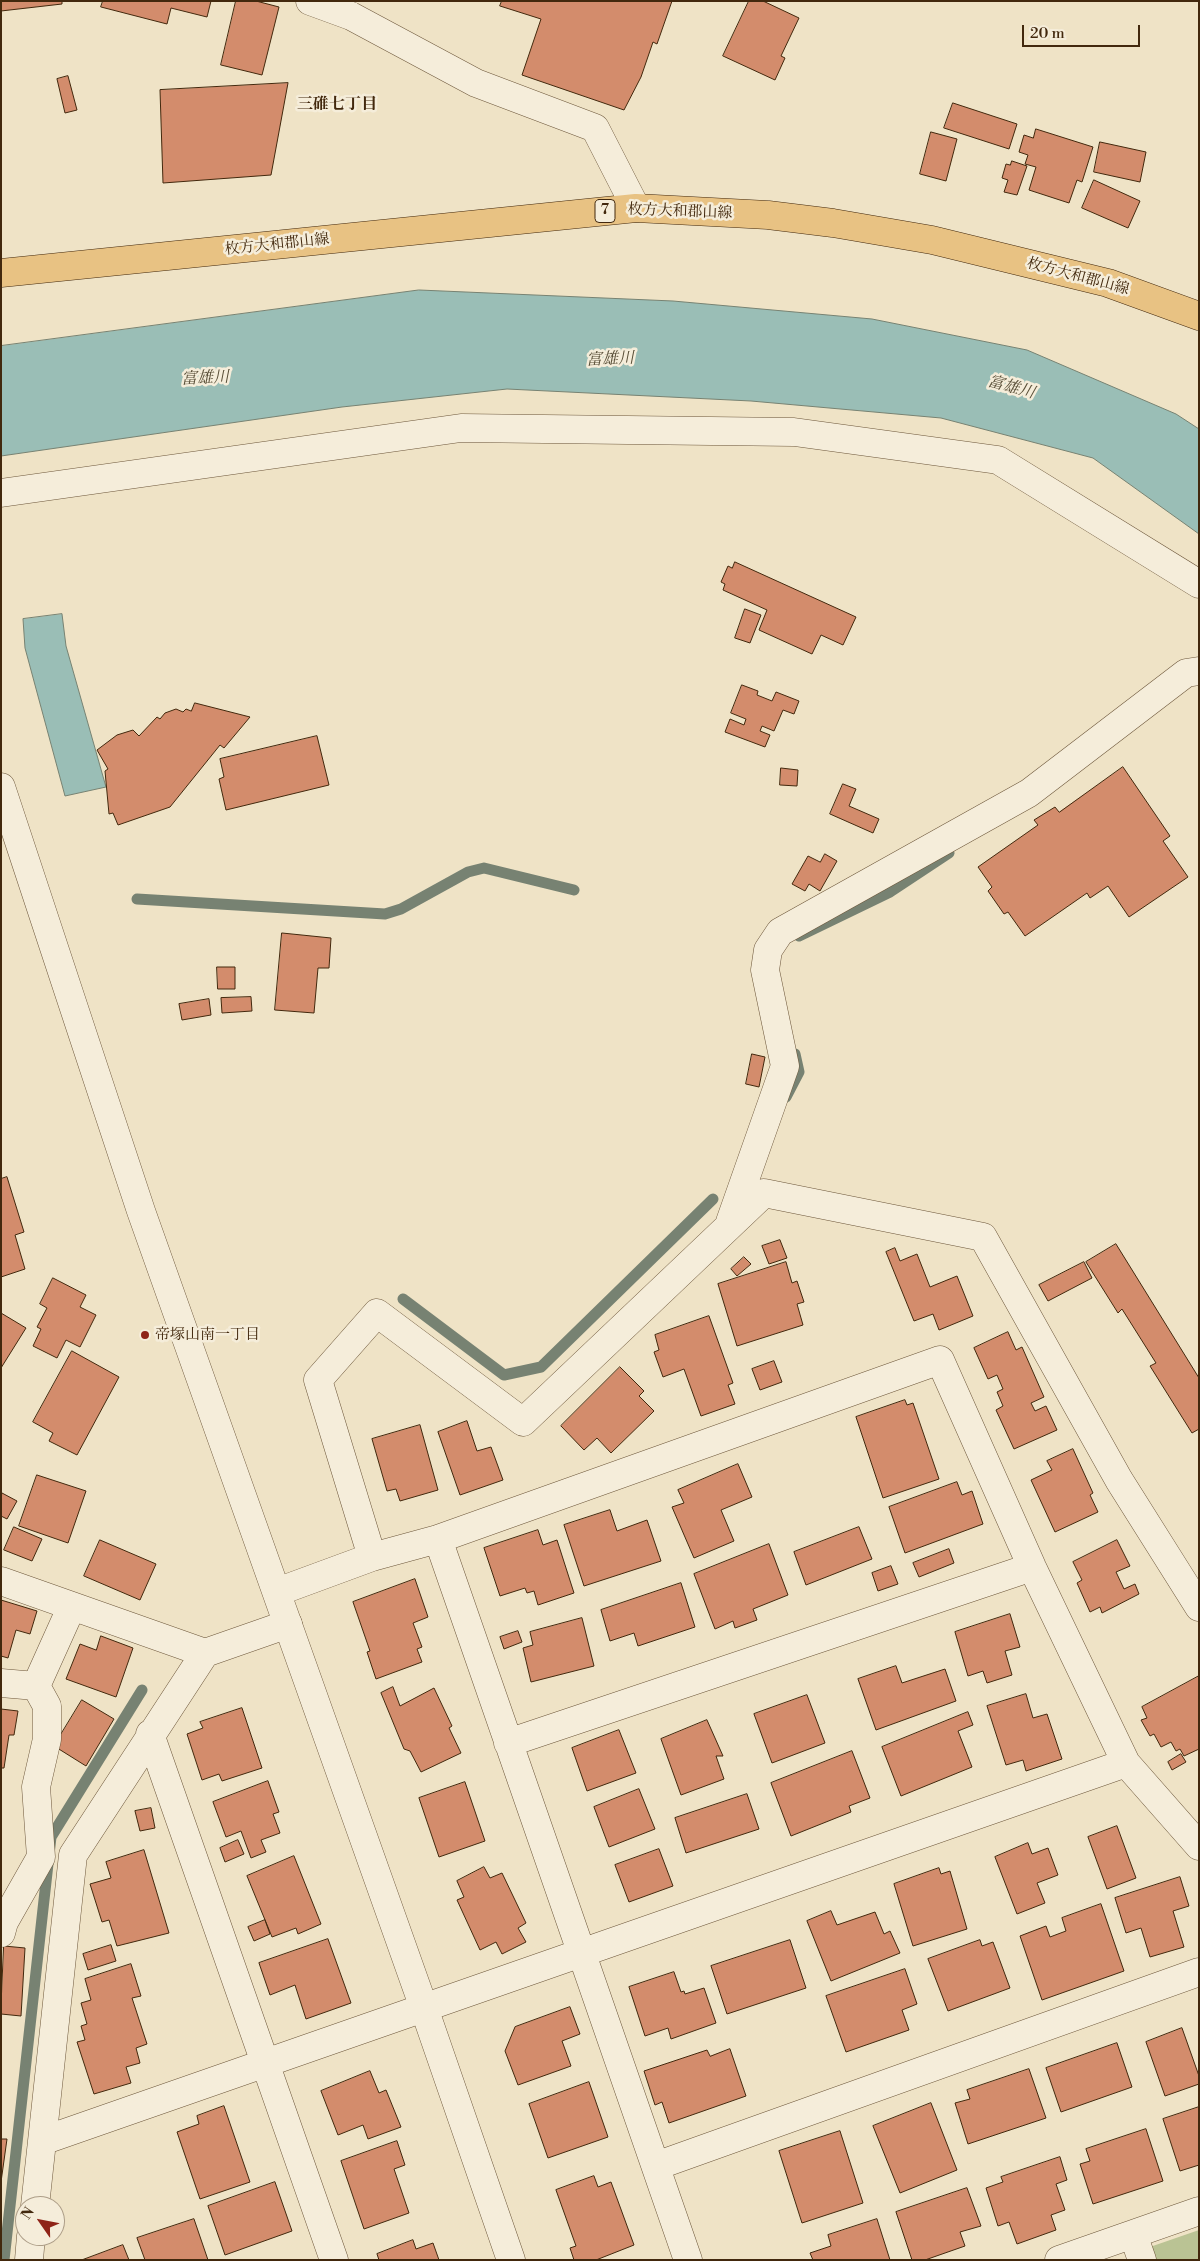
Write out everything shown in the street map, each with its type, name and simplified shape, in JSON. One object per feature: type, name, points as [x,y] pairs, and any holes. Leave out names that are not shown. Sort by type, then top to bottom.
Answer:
[{"type":"main road","name":"枚方大和郡山線","points":[[1,273],[636,208],[777,216],[932,240],[1108,283],[1199,316]]},
{"type":"street","points":[[310,1],[351,16],[476,83],[594,128],[636,208]]},
{"type":"street","points":[[1,493],[461,428],[794,432],[998,460],[1199,584]]},
{"type":"street","points":[[728,1229],[785,1066],[765,970],[768,950],[780,932],[1029,793],[1186,674],[1199,671]]},
{"type":"street","points":[[1,787],[10,835],[141,1211],[424,2008],[511,2260]]},
{"type":"street","points":[[372,1558],[318,1380],[377,1313],[523,1422],[764,1193],[983,1236],[1119,1480],[1199,1607]]},
{"type":"street","points":[[277,1592],[372,1558],[438,1539],[940,1360],[1032,1567],[1126,1763],[1199,1846]]},
{"type":"street","points":[[438,1539],[688,2260]]},
{"type":"street","points":[[508,1743],[1032,1567]]},
{"type":"street","points":[[1,1581],[205,1653]]},
{"type":"street","points":[[36,1686],[72,1606]]},
{"type":"street","points":[[36,2196],[72,1856],[150,1734],[205,1653],[288,1624]]},
{"type":"street","points":[[1,1683],[36,1686]]},
{"type":"street","points":[[1,1932],[4,1922],[41,1857],[36,1786],[47,1739],[47,1706],[36,1686]]},
{"type":"street","points":[[150,1734],[334,2260]]},
{"type":"street","points":[[42,2141],[1126,1763]]},
{"type":"street","points":[[41,1857],[72,1856]]},
{"type":"street","points":[[656,2166],[1199,1972]]},
{"type":"street","points":[[1059,2260],[1199,2211]]},
{"type":"street","points":[[1133,2234],[1142,2260]]},
{"type":"street","points":[[29,2260],[30,2246]]},
{"type":"green space","points":[[1199,2230],[1199,2260],[1155,2260],[1150,2247]]},
{"type":"water","name":"富雄川","points":[[419,290],[673,301],[872,319],[1027,350],[1176,414],[1199,429],[1199,534],[1093,458],[941,418],[751,401],[507,389],[342,407],[1,456],[1,346]]},
{"type":"water","points":[[62,614],[66,646],[106,787],[65,796],[25,648],[23,619]]},
{"type":"building","points":[[1,1],[62,1],[62,4],[1,11]]},
{"type":"building","points":[[103,1],[211,1],[207,17],[171,8],[167,24],[101,7]]},
{"type":"building","points":[[236,1],[256,1],[279,7],[262,75],[221,65]]},
{"type":"building","points":[[502,1],[672,1],[657,44],[653,42],[641,77],[624,110],[522,75],[541,19],[500,6]]},
{"type":"building","points":[[749,1],[763,1],[799,18],[781,56],[785,58],[775,80],[723,56]]},
{"type":"building","points":[[68,76],[77,110],[65,113],[57,79]]},
{"type":"building","points":[[288,83],[271,175],[163,183],[160,90]]},
{"type":"building","points":[[953,103],[1017,124],[1009,149],[944,128]]},
{"type":"building","points":[[1036,129],[1093,147],[1082,182],[1077,180],[1069,203],[1029,190],[1036,167],[1025,164],[1028,155],[1019,152],[1024,135],[1033,138]]},
{"type":"building","points":[[931,132],[957,139],[946,181],[920,174]]},
{"type":"building","points":[[1100,142],[1146,152],[1140,182],[1094,172]]},
{"type":"building","points":[[1012,161],[1027,166],[1017,195],[1004,192],[1008,180],[1002,178],[1006,164],[1010,165]]},
{"type":"building","points":[[1094,180],[1140,201],[1128,228],[1082,208]]},
{"type":"building","points":[[735,562],[856,617],[843,645],[821,635],[812,654],[759,630],[767,610],[723,590],[725,584],[721,582],[728,566],[732,568]]},
{"type":"building","points":[[745,609],[761,615],[750,643],[735,638]]},
{"type":"building","points":[[742,685],[758,691],[757,695],[772,701],[776,692],[799,701],[794,714],[783,710],[774,731],[762,726],[760,731],[770,735],[765,747],[725,732],[730,719],[744,725],[746,719],[731,713]]},
{"type":"building","points":[[195,703],[250,717],[224,748],[220,745],[170,807],[118,825],[113,813],[109,814],[105,771],[108,769],[97,750],[117,735],[133,730],[139,736],[157,717],[160,719],[165,713],[176,709],[183,712],[186,709],[191,711]]},
{"type":"building","points":[[317,736],[329,785],[226,810],[219,779],[224,777],[220,759]]},
{"type":"building","points":[[1123,767],[1170,836],[1163,841],[1188,877],[1129,917],[1108,886],[1090,898],[1087,893],[1025,936],[1008,912],[1004,914],[988,891],[992,887],[978,867],[1038,825],[1034,820],[1055,807],[1059,812]]},
{"type":"building","points":[[781,768],[798,770],[797,786],[780,785]]},
{"type":"building","points":[[843,784],[856,789],[849,806],[879,819],[873,833],[830,814]]},
{"type":"building","points":[[825,854],[837,861],[820,891],[809,884],[805,891],[792,884],[808,856],[820,862]]},
{"type":"building","points":[[282,933],[331,938],[329,968],[318,968],[314,1013],[275,1010]]},
{"type":"building","points":[[217,967],[235,967],[235,989],[218,989]]},
{"type":"building","points":[[251,997],[252,1011],[222,1013],[221,998]]},
{"type":"building","points":[[209,999],[211,1015],[182,1020],[179,1004]]},
{"type":"building","points":[[752,1054],[765,1057],[759,1087],[746,1084]]},
{"type":"building","points":[[7,1177],[24,1232],[15,1235],[25,1269],[1,1277],[1,1179]]},
{"type":"building","points":[[780,1240],[787,1258],[769,1264],[762,1246]]},
{"type":"building","points":[[1116,1244],[1199,1378],[1199,1429],[1192,1433],[1150,1366],[1156,1363],[1122,1309],[1118,1313],[1086,1262]]},
{"type":"building","points":[[895,1248],[900,1261],[917,1254],[930,1287],[957,1276],[973,1316],[939,1330],[933,1314],[914,1321],[886,1252]]},
{"type":"building","points":[[744,1257],[751,1264],[737,1276],[731,1269]]},
{"type":"building","points":[[786,1262],[792,1283],[797,1281],[804,1302],[797,1304],[803,1325],[737,1346],[718,1284]]},
{"type":"building","points":[[1084,1262],[1092,1278],[1048,1301],[1039,1285]]},
{"type":"building","points":[[53,1278],[86,1295],[80,1307],[96,1315],[80,1347],[66,1340],[57,1358],[33,1346],[41,1329],[37,1327],[47,1308],[40,1304]]},
{"type":"building","points":[[1,1313],[26,1328],[1,1368]]},
{"type":"building","points":[[709,1316],[733,1383],[728,1385],[735,1404],[701,1416],[684,1369],[663,1377],[654,1352],[659,1350],[655,1335]]},
{"type":"building","points":[[1008,1332],[1016,1350],[1022,1347],[1044,1397],[1031,1403],[1035,1411],[1046,1406],[1057,1430],[1014,1449],[996,1410],[1003,1406],[997,1392],[1003,1389],[997,1375],[988,1379],[974,1348]]},
{"type":"building","points":[[72,1351],[119,1377],[77,1455],[49,1441],[53,1433],[33,1422]]},
{"type":"building","points":[[774,1361],[782,1382],[760,1390],[752,1369]]},
{"type":"building","points":[[620,1367],[644,1391],[639,1396],[654,1411],[611,1453],[597,1438],[584,1450],[561,1426]]},
{"type":"building","points":[[905,1400],[907,1405],[913,1403],[939,1479],[883,1498],[856,1417]]},
{"type":"building","points":[[467,1421],[477,1451],[491,1447],[503,1480],[460,1495],[438,1432]]},
{"type":"building","points":[[420,1425],[438,1490],[400,1501],[396,1489],[387,1491],[372,1439]]},
{"type":"building","points":[[1073,1449],[1093,1493],[1090,1495],[1098,1512],[1055,1532],[1031,1480],[1052,1470],[1047,1461]]},
{"type":"building","points":[[738,1464],[752,1497],[721,1510],[734,1541],[694,1558],[672,1507],[684,1503],[678,1490]]},
{"type":"building","points":[[37,1475],[86,1491],[68,1543],[19,1526]]},
{"type":"building","points":[[957,1482],[962,1495],[972,1491],[983,1524],[905,1553],[889,1507]]},
{"type":"building","points":[[2,1493],[17,1501],[7,1519],[1,1516]]},
{"type":"building","points":[[610,1510],[617,1531],[647,1520],[661,1561],[584,1586],[564,1525]]},
{"type":"building","points":[[14,1527],[42,1539],[32,1561],[4,1550]]},
{"type":"building","points":[[859,1527],[872,1559],[806,1585],[794,1552]]},
{"type":"building","points":[[538,1530],[543,1545],[557,1540],[574,1593],[538,1605],[534,1591],[527,1593],[525,1588],[500,1596],[484,1548]]},
{"type":"building","points":[[100,1540],[156,1564],[140,1600],[84,1576]]},
{"type":"building","points":[[1117,1540],[1130,1566],[1116,1572],[1124,1589],[1135,1584],[1139,1594],[1102,1613],[1100,1607],[1090,1612],[1077,1583],[1082,1580],[1073,1562]]},
{"type":"building","points":[[769,1544],[788,1595],[753,1609],[757,1620],[735,1628],[733,1621],[715,1629],[694,1574]]},
{"type":"building","points":[[949,1549],[954,1563],[919,1577],[913,1563]]},
{"type":"building","points":[[891,1566],[898,1584],[878,1591],[872,1573]]},
{"type":"building","points":[[415,1579],[428,1617],[413,1623],[422,1647],[417,1649],[422,1662],[376,1679],[367,1652],[370,1651],[353,1602]]},
{"type":"building","points":[[681,1583],[695,1627],[638,1646],[634,1633],[610,1641],[601,1610]]},
{"type":"building","points":[[1,1600],[37,1611],[30,1634],[16,1630],[8,1658],[1,1656]]},
{"type":"building","points":[[1010,1614],[1020,1647],[1005,1651],[1012,1675],[987,1683],[983,1671],[968,1676],[955,1632]]},
{"type":"building","points":[[582,1618],[594,1666],[531,1682],[523,1648],[533,1645],[530,1632]]},
{"type":"building","points":[[518,1631],[522,1642],[504,1649],[500,1637]]},
{"type":"building","points":[[101,1636],[133,1648],[116,1697],[66,1679],[80,1644],[96,1650]]},
{"type":"building","points":[[896,1666],[902,1683],[945,1669],[956,1701],[876,1730],[858,1679]]},
{"type":"building","points":[[1199,1676],[1199,1749],[1184,1756],[1180,1749],[1176,1751],[1171,1742],[1161,1747],[1154,1734],[1150,1736],[1141,1720],[1147,1718],[1142,1707]]},
{"type":"building","points":[[393,1687],[400,1706],[434,1688],[452,1726],[449,1728],[461,1753],[421,1772],[410,1751],[404,1749],[381,1693]]},
{"type":"building","points":[[1026,1694],[1033,1718],[1047,1714],[1062,1759],[1026,1771],[1023,1760],[1006,1765],[987,1706]]},
{"type":"building","points":[[807,1695],[825,1743],[772,1763],[754,1714]]},
{"type":"building","points":[[82,1700],[114,1719],[86,1766],[54,1746]]},
{"type":"building","points":[[242,1708],[262,1768],[222,1781],[219,1774],[202,1780],[187,1734],[203,1728],[200,1722]]},
{"type":"building","points":[[1,1709],[18,1711],[14,1735],[9,1735],[4,1768],[1,1768]]},
{"type":"building","points":[[968,1712],[973,1725],[958,1731],[972,1767],[901,1796],[882,1747]]},
{"type":"building","points":[[707,1720],[723,1756],[716,1756],[724,1779],[681,1795],[661,1739]]},
{"type":"building","points":[[619,1730],[636,1773],[587,1791],[572,1748]]},
{"type":"building","points":[[852,1751],[870,1798],[849,1806],[851,1812],[791,1836],[771,1783]]},
{"type":"building","points":[[1181,1754],[1186,1762],[1172,1770],[1168,1762]]},
{"type":"building","points":[[268,1781],[279,1812],[273,1814],[280,1833],[261,1840],[266,1852],[251,1858],[241,1831],[226,1837],[213,1802]]},
{"type":"building","points":[[465,1782],[485,1841],[439,1857],[419,1798]]},
{"type":"building","points":[[639,1789],[655,1829],[609,1847],[594,1807]]},
{"type":"building","points":[[747,1794],[759,1829],[686,1853],[675,1818]]},
{"type":"building","points":[[151,1808],[155,1828],[140,1831],[135,1811]]},
{"type":"building","points":[[1117,1826],[1136,1878],[1107,1889],[1088,1837]]},
{"type":"building","points":[[238,1840],[244,1854],[225,1862],[220,1848]]},
{"type":"building","points":[[1028,1843],[1032,1854],[1048,1848],[1058,1875],[1037,1883],[1045,1903],[1017,1914],[995,1857]]},
{"type":"building","points":[[659,1849],[673,1886],[629,1902],[615,1865]]},
{"type":"building","points":[[144,1850],[169,1933],[117,1946],[109,1920],[102,1922],[90,1884],[111,1878],[106,1862]]},
{"type":"building","points":[[294,1856],[321,1924],[298,1934],[296,1928],[272,1937],[247,1876]]},
{"type":"building","points":[[484,1867],[490,1878],[502,1873],[526,1923],[518,1928],[526,1942],[502,1954],[496,1942],[480,1950],[457,1900],[464,1897],[457,1881]]},
{"type":"building","points":[[939,1868],[941,1874],[950,1871],[967,1929],[913,1946],[894,1884]]},
{"type":"building","points":[[1180,1877],[1189,1906],[1173,1911],[1184,1947],[1150,1957],[1141,1928],[1126,1933],[1115,1898]]},
{"type":"building","points":[[1101,1904],[1124,1971],[1042,2000],[1020,1936],[1046,1926],[1050,1937],[1066,1931],[1062,1918]]},
{"type":"building","points":[[831,1911],[837,1925],[875,1912],[884,1934],[890,1931],[900,1953],[831,1981],[807,1921]]},
{"type":"building","points":[[265,1920],[270,1934],[254,1941],[248,1927]]},
{"type":"building","points":[[328,1939],[351,2003],[306,2019],[295,1985],[270,1995],[259,1963]]},
{"type":"building","points":[[790,1940],[806,1988],[727,2014],[711,1966]]},
{"type":"building","points":[[980,1940],[982,1946],[993,1942],[1010,1988],[948,2011],[928,1959]]},
{"type":"building","points":[[111,1945],[116,1961],[88,1970],[83,1954]]},
{"type":"building","points":[[4,1946],[25,1948],[21,2016],[1,2014]]},
{"type":"building","points":[[131,1964],[141,1996],[132,1998],[147,2044],[136,2048],[140,2063],[126,2067],[131,2083],[94,2094],[77,2042],[85,2040],[81,2026],[87,2024],[81,2003],[91,2000],[85,1979]]},
{"type":"building","points":[[905,1969],[917,2004],[902,2010],[909,2030],[846,2052],[826,1996]]},
{"type":"building","points":[[674,1972],[681,1992],[684,1991],[685,1994],[704,1988],[716,2023],[671,2039],[668,2028],[645,2036],[629,1987]]},
{"type":"building","points":[[570,2007],[580,2034],[562,2041],[571,2066],[518,2085],[505,2051],[515,2027]]},
{"type":"building","points":[[1182,2028],[1199,2076],[1199,2084],[1165,2096],[1146,2042]]},
{"type":"building","points":[[1117,2043],[1132,2087],[1061,2112],[1046,2068]]},
{"type":"building","points":[[730,2049],[746,2096],[669,2123],[662,2102],[655,2105],[644,2071],[707,2050],[710,2056]]},
{"type":"building","points":[[1029,2069],[1046,2118],[968,2144],[955,2103],[970,2099],[967,2090]]},
{"type":"building","points":[[370,2071],[379,2093],[386,2090],[401,2127],[368,2139],[363,2125],[338,2135],[321,2091]]},
{"type":"building","points":[[589,2082],[608,2137],[548,2158],[529,2104]]},
{"type":"building","points":[[931,2103],[957,2170],[900,2193],[873,2126]]},
{"type":"building","points":[[224,2106],[250,2182],[200,2199],[177,2132],[199,2124],[197,2116]]},
{"type":"building","points":[[1199,2107],[1199,2165],[1180,2171],[1163,2119]]},
{"type":"building","points":[[1146,2129],[1163,2181],[1093,2204],[1080,2164],[1090,2161],[1086,2149]]},
{"type":"building","points":[[840,2131],[863,2203],[802,2223],[779,2151]]},
{"type":"building","points":[[1,2139],[7,2139],[1,2182]]},
{"type":"building","points":[[397,2141],[405,2165],[394,2169],[409,2213],[364,2229],[341,2161]]},
{"type":"building","points":[[1060,2157],[1067,2180],[1056,2184],[1065,2210],[1051,2215],[1056,2230],[1017,2244],[1009,2222],[998,2226],[986,2188],[1003,2182],[1001,2177]]},
{"type":"building","points":[[594,2176],[598,2187],[611,2182],[634,2245],[596,2260],[574,2260],[570,2248],[576,2246],[556,2190]]},
{"type":"building","points":[[275,2182],[292,2231],[225,2255],[208,2206]]},
{"type":"building","points":[[967,2188],[981,2226],[960,2232],[965,2246],[925,2260],[912,2260],[896,2212]]},
{"type":"building","points":[[194,2219],[208,2260],[145,2260],[137,2238]]},
{"type":"building","points":[[877,2219],[890,2260],[813,2260],[810,2253],[831,2246],[828,2235]]},
{"type":"building","points":[[413,2240],[416,2249],[433,2243],[439,2260],[379,2260],[377,2254]]},
{"type":"building","points":[[123,2245],[129,2260],[82,2260]]},
{"type":"waterway","points":[[799,936],[890,892],[949,853]]},
{"type":"waterway","points":[[137,899],[385,914],[401,909],[468,872],[484,868],[574,890]]},
{"type":"waterway","points":[[786,1097],[799,1072],[795,1054]]},
{"type":"waterway","points":[[403,1299],[504,1375],[541,1367],[713,1199]]},
{"type":"waterway","points":[[4,2260],[51,1837],[142,1690]]},
{"type":"place","name":"帝塚山南一丁目","points":[[145,1335]]},
{"type":"district","name":"三碓七丁目","points":[[337,105]]}]
